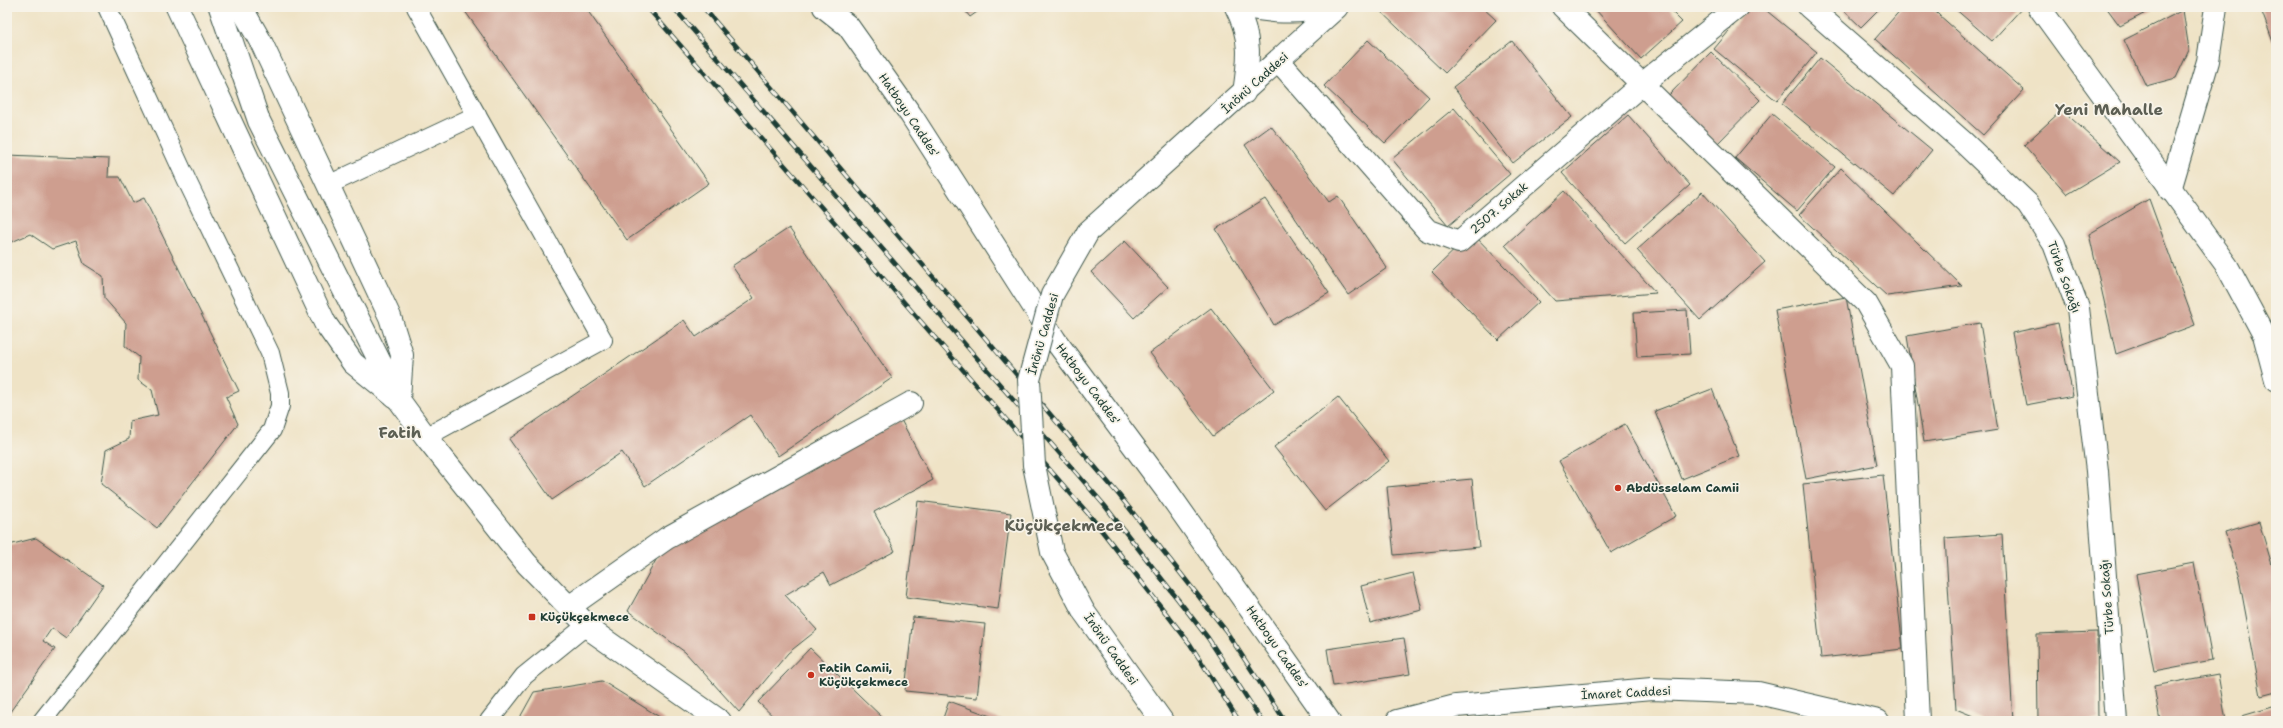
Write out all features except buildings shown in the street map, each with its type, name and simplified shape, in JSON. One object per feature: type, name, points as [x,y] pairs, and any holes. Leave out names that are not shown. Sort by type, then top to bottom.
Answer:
[{"type":"street","points":[[177,7],[325,323],[353,364],[399,400]]},
{"type":"street","points":[[220,7],[259,121],[372,342],[399,400],[426,437],[528,564],[569,607],[595,633],[720,721]]},
{"type":"street","points":[[241,7],[262,44],[390,317],[402,355],[399,400]]},
{"type":"street","name":"Hatboyu Caddes'","points":[[824,7],[848,26],[902,103],[1055,340],[1167,491],[1329,721]]},
{"type":"street","points":[[1236,7],[1245,25],[1248,42],[1248,64],[1244,93]]},
{"type":"street","points":[[1243,7],[1265,11],[1292,11],[1323,7]]},
{"type":"street","name":"İnönü Caddesi","points":[[1162,721],[1084,612],[1052,552],[1034,465],[1029,380],[1052,295],[1088,232],[1244,93],[1337,7]]},
{"type":"street","points":[[1563,7],[1641,85],[1866,303],[1902,366],[1918,721]]},
{"type":"street","name":"2507. Sokak","points":[[1279,61],[1427,230],[1459,242],[1641,85],[1738,7]]},
{"type":"street","name":"Türbe Sokağı","points":[[1809,7],[1962,141],[2028,204],[2054,244],[2078,308],[2097,471],[2116,721]]},
{"type":"street","points":[[2039,7],[2226,266],[2264,334],[2276,380]]},
{"type":"street","points":[[2170,190],[2208,61],[2216,7]]},
{"type":"street","points":[[569,607],[667,538],[911,403]]},
{"type":"street","name":"İmaret Caddesi","points":[[1397,721],[1456,706],[1652,689],[1758,693],[1878,721]]},
{"type":"lane","points":[[42,721],[272,430],[280,406],[280,393],[270,353],[189,185],[107,7]]},
{"type":"lane","points":[[416,7],[603,340],[426,437]]},
{"type":"lane","points":[[328,185],[477,115]]},
{"type":"lane","points":[[488,721],[524,676],[587,625]]},
{"type":"railway","points":[[647,7],[1091,517],[1190,644],[1239,721]]},
{"type":"railway","points":[[673,7],[1105,506],[1208,638],[1262,721]]},
{"type":"railway","points":[[703,7],[1119,495],[1226,631],[1285,721]]},
{"type":"place","name":"Abdüsselam Camii","points":[[1618,488]]},
{"type":"place","name":"Küçükçekmece","points":[[532,617]]},
{"type":"place","name":"Fatih Camii, Küçükçekmece","points":[[811,675]]},
{"type":"district","name":"Yeni Mahalle","points":[[2109,109]]},
{"type":"district","name":"Fatih","points":[[400,432]]},
{"type":"district","name":"Küçükçekmece","points":[[1064,525]]}]
